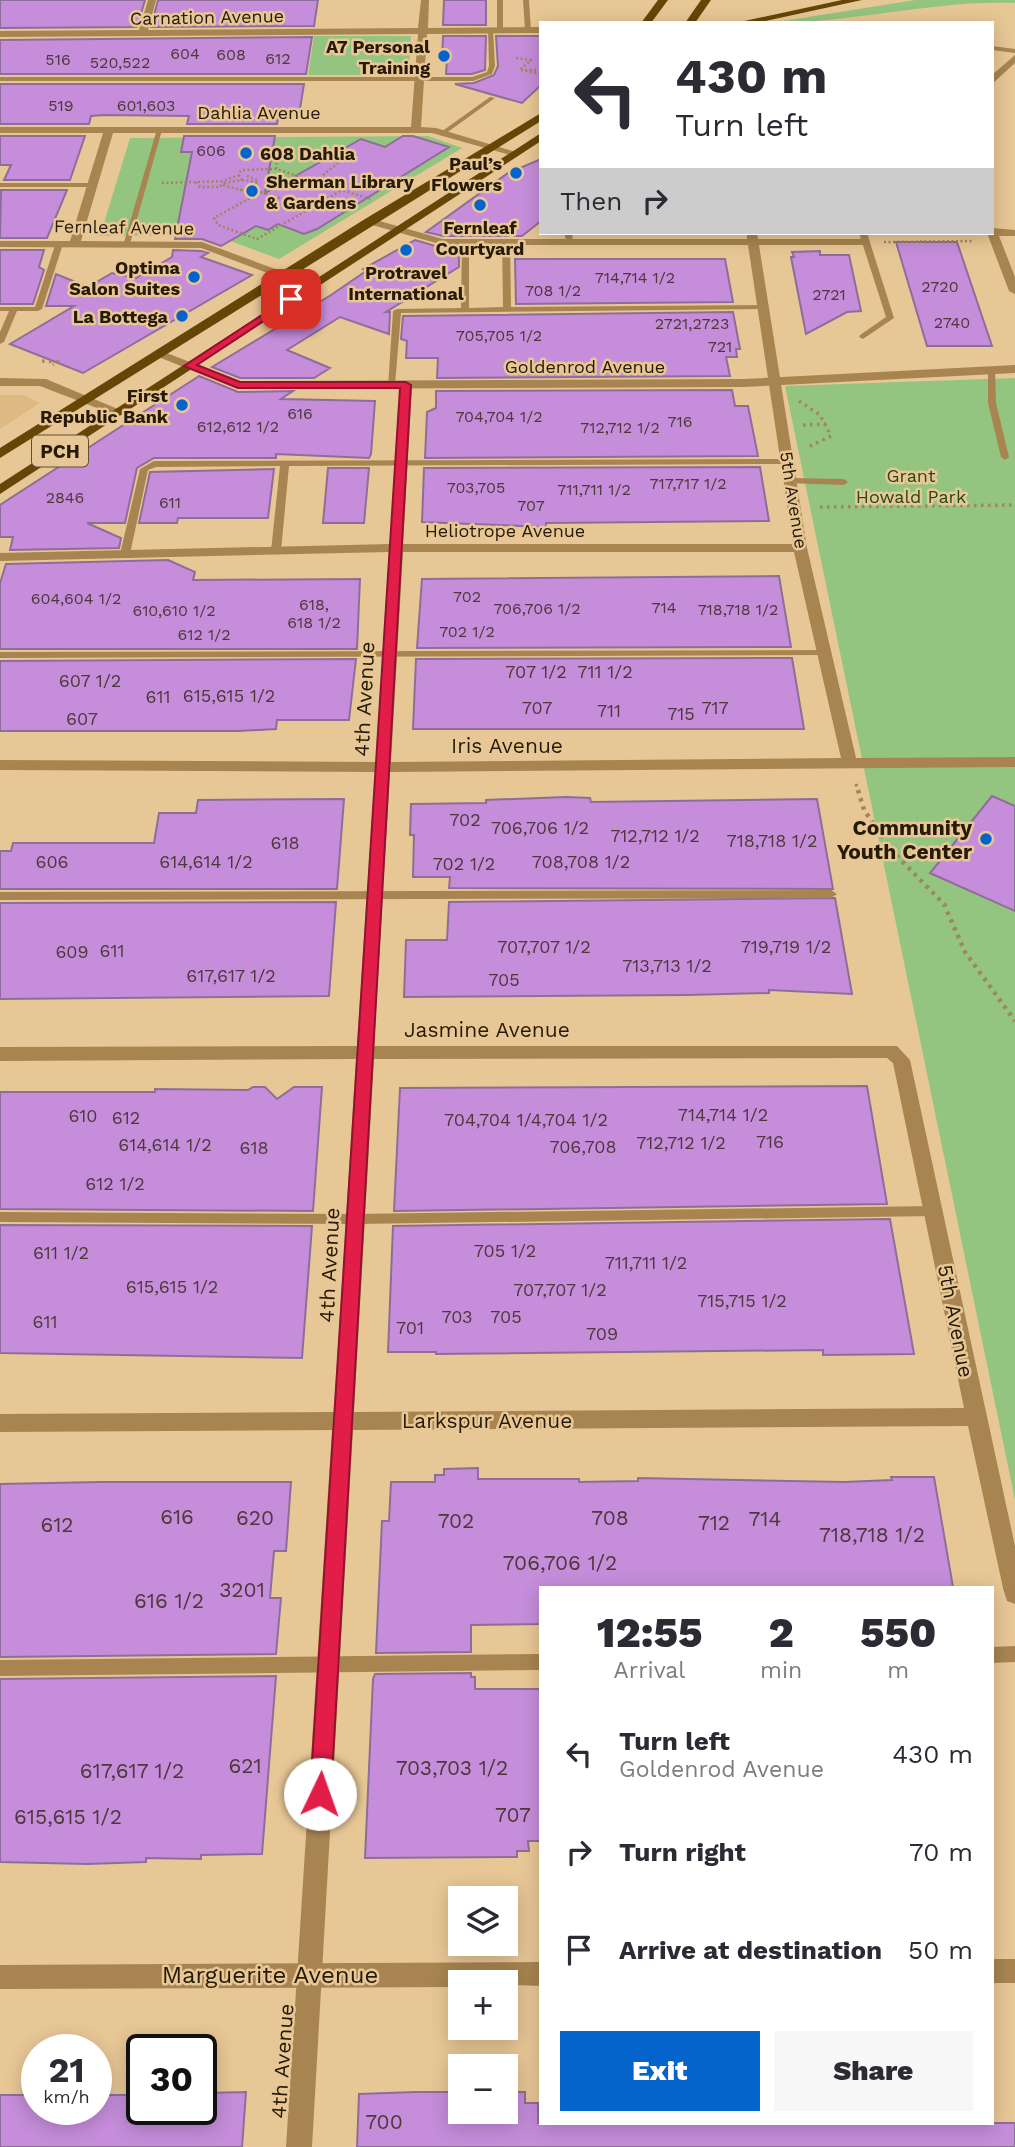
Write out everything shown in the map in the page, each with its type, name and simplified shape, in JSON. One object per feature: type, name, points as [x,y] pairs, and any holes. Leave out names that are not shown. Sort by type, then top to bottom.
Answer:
[{"type":"highway","points":[[647,21],[663,0]]},
{"type":"highway","points":[[691,21],[706,0]]},
{"type":"highway","points":[[750,21],[857,0]]},
{"type":"highway","name":"PCH","points":[[0,454],[539,117]]},
{"type":"highway","name":"PCH","points":[[0,490],[539,137]]},
{"type":"street","points":[[142,34],[152,0]]},
{"type":"street","points":[[416,130],[425,0]]},
{"type":"street","name":"Carnation Avenue","points":[[0,34],[539,30]]},
{"type":"street","points":[[994,79],[1015,58]]},
{"type":"street","name":"Dahlia Avenue","points":[[0,130],[416,130],[443,133],[514,153]]},
{"type":"street","points":[[75,244],[109,130]]},
{"type":"street","points":[[369,221],[443,242],[506,242],[569,237],[864,238]]},
{"type":"street","points":[[1015,233],[994,235],[1015,291]]},
{"type":"street","name":"5th Avenue","points":[[752,237],[777,382],[800,548],[850,765]]},
{"type":"street","name":"Fernleaf Avenue","points":[[0,244],[202,245],[285,276]]},
{"type":"street","name":"Goldenrod Avenue","points":[[160,354],[238,385],[777,382],[1015,369]]},
{"type":"street","points":[[0,382],[42,382],[119,412]]},
{"type":"street","name":"4th Avenue","points":[[299,2147],[383,767],[400,462],[398,385]]},
{"type":"street","name":"Heliotrope Avenue","points":[[0,557],[395,548],[800,548]]},
{"type":"street","name":"Iris Avenue","points":[[0,765],[383,767],[1015,762]]},
{"type":"street","name":"5th Avenue","points":[[891,1051],[901,1060],[935,1211],[974,1417],[1014,1591]]},
{"type":"street","name":"Jasmine Avenue","points":[[0,1054],[891,1051]]},
{"type":"street","name":"Larkspur Avenue","points":[[0,1423],[974,1417]]},
{"type":"street","points":[[994,1972],[1015,1971]]},
{"type":"street","name":"Marguerite Avenue","points":[[0,1977],[539,1974]]},
{"type":"lane","points":[[0,79],[473,79],[490,73],[500,0]]},
{"type":"lane","points":[[526,0],[528,30]]},
{"type":"lane","points":[[994,48],[1015,51]]},
{"type":"lane","points":[[443,133],[492,98]]},
{"type":"lane","points":[[127,244],[159,130]]},
{"type":"lane","points":[[0,185],[92,185]]},
{"type":"lane","points":[[863,337],[890,318],[864,238]]},
{"type":"lane","points":[[465,310],[466,242]]},
{"type":"lane","points":[[506,242],[508,310]]},
{"type":"lane","points":[[0,309],[38,309],[59,244]]},
{"type":"lane","points":[[398,385],[397,311],[764,307]]},
{"type":"lane","points":[[0,342],[14,309]]},
{"type":"lane","points":[[991,369],[992,403],[1005,457]]},
{"type":"lane","points":[[125,554],[147,465],[787,462]]},
{"type":"lane","points":[[276,551],[285,463]]},
{"type":"lane","points":[[789,481],[844,482]]},
{"type":"lane","points":[[0,655],[823,653]]},
{"type":"lane","points":[[0,896],[831,894]]},
{"type":"lane","points":[[0,1217],[355,1219],[935,1211]]},
{"type":"lane","points":[[994,1655],[1015,1654]]},
{"type":"lane","points":[[0,1668],[539,1662]]},
{"type":"path","points":[[516,58],[531,60],[520,70],[539,74]]},
{"type":"path","points":[[525,70],[537,70]]},
{"type":"path","points":[[276,169],[278,144]]},
{"type":"path","points":[[315,181],[339,162]]},
{"type":"path","points":[[248,183],[241,170],[276,169],[376,201]]},
{"type":"path","points":[[144,184],[236,183],[250,170]]},
{"type":"path","points":[[196,182],[200,187],[243,177],[257,182]]},
{"type":"path","points":[[241,188],[248,183],[257,182]]},
{"type":"path","points":[[252,189],[257,182]]},
{"type":"path","points":[[223,183],[252,189],[312,209]]},
{"type":"path","points":[[236,183],[241,188]]},
{"type":"path","points":[[261,192],[214,218],[218,225],[257,239],[343,190]]},
{"type":"path","points":[[864,238],[994,235]]},
{"type":"path","points":[[798,401],[809,406],[827,424],[831,436],[808,447]]},
{"type":"path","points":[[803,425],[827,424]]},
{"type":"path","points":[[820,507],[1015,505]]},
{"type":"path","points":[[850,765],[864,810],[892,851],[917,873],[944,904],[965,952],[1015,1021]]},
{"type":"shaded area","points":[[0,395],[25,395],[40,403],[0,429]]},
{"type":"green space","points":[[915,0],[1015,0],[1015,3],[954,5],[812,21],[784,21]]},
{"type":"green space","points":[[314,36],[411,36],[409,75],[308,75]]},
{"type":"green space","name":"Sherman Library & Gardens","points":[[428,136],[462,148],[279,259],[214,235],[100,236],[130,138]]},
{"type":"green space","name":"Grant Howald Park","points":[[1015,378],[1015,1500],[785,386]]},
{"type":"building","points":[[0,0],[145,0],[137,27],[0,28]]},
{"type":"building","points":[[158,0],[318,0],[314,26],[151,27]]},
{"type":"building","points":[[444,0],[486,0],[486,25],[443,25]]},
{"type":"building","points":[[443,36],[486,36],[485,70],[472,74],[446,74],[447,59],[442,59]]},
{"type":"building","points":[[496,36],[539,36],[539,87],[522,103],[455,84],[474,83],[494,75],[498,66]]},
{"type":"building","points":[[312,37],[306,74],[0,74],[0,40]]},
{"type":"building","points":[[0,84],[304,84],[299,115],[279,115],[277,124],[187,124],[189,116],[103,115],[91,116],[89,124],[0,124]]},
{"type":"building","points":[[0,136],[85,136],[70,180],[4,180],[11,165],[0,165]]},
{"type":"building","points":[[184,136],[275,136],[265,193],[361,139],[385,147],[403,136],[413,136],[449,147],[317,229],[304,234],[278,224],[268,230],[256,226],[221,246],[202,239],[175,239],[192,152],[181,152]]},
{"type":"building","points":[[539,160],[539,223],[522,236],[514,236],[514,233],[508,236],[443,236],[426,232],[508,173]]},
{"type":"building","points":[[1,190],[67,190],[47,238],[0,238]]},
{"type":"building","points":[[415,240],[442,248],[459,248],[459,267],[386,312],[390,312],[389,334],[340,317],[287,350],[330,368],[314,378],[240,378],[212,367],[331,295],[366,271],[363,269]]},
{"type":"building","points":[[896,242],[957,242],[992,346],[927,346]]},
{"type":"building","points":[[0,250],[44,250],[39,267],[44,270],[33,304],[0,304]]},
{"type":"building","points":[[173,250],[208,253],[201,257],[252,275],[83,373],[10,344],[74,306],[46,306],[56,274],[88,287],[112,273],[136,278],[172,257]]},
{"type":"building","points":[[820,251],[820,255],[849,255],[861,311],[847,312],[806,334],[791,257],[794,257],[792,252]]},
{"type":"building","points":[[515,259],[725,259],[733,302],[516,304]]},
{"type":"building","points":[[733,312],[740,349],[736,349],[737,357],[726,357],[730,376],[437,378],[438,358],[406,358],[407,341],[401,339],[403,316]]},
{"type":"building","points":[[199,376],[238,392],[293,391],[281,399],[375,401],[371,454],[369,458],[276,454],[276,458],[154,458],[137,468],[125,523],[87,523],[121,538],[119,548],[10,550],[13,537],[0,537],[0,505]]},
{"type":"building","points":[[732,390],[735,406],[748,406],[758,456],[425,458],[427,412],[436,408],[436,391]]},
{"type":"building","points":[[760,467],[769,521],[546,523],[546,527],[422,522],[424,468]]},
{"type":"building","points":[[328,468],[369,468],[364,523],[323,523]]},
{"type":"building","points":[[274,469],[268,518],[178,518],[177,523],[139,523],[150,472]]},
{"type":"building","points":[[168,560],[195,572],[193,580],[360,579],[357,649],[0,649],[0,583],[6,564]]},
{"type":"building","points":[[779,576],[791,647],[417,648],[422,579]]},
{"type":"building","points":[[792,658],[804,729],[413,729],[416,659]]},
{"type":"building","points":[[356,659],[349,720],[277,720],[276,729],[239,731],[0,731],[0,661]]},
{"type":"building","name":"Community Youth Center","points":[[992,796],[1015,806],[1015,911],[930,873]]},
{"type":"building","points":[[590,798],[591,802],[817,799],[833,889],[449,888],[450,877],[413,877],[414,835],[410,835],[411,804],[486,803],[486,800]]},
{"type":"building","points":[[344,799],[337,889],[0,889],[0,851],[11,851],[13,843],[154,843],[159,813],[196,813],[198,800]]},
{"type":"building","points":[[835,898],[852,994],[769,990],[769,993],[687,995],[404,997],[406,940],[447,940],[449,902]]},
{"type":"building","points":[[336,902],[329,996],[0,999],[0,903]]},
{"type":"building","points":[[867,1086],[887,1204],[394,1211],[400,1088]]},
{"type":"building","points":[[265,1087],[277,1099],[294,1087],[322,1087],[313,1211],[0,1209],[0,1092],[155,1092],[155,1089],[248,1090]]},
{"type":"building","points":[[890,1219],[914,1354],[823,1355],[823,1350],[436,1354],[388,1352],[393,1226]]},
{"type":"building","points":[[0,1225],[312,1226],[302,1358],[0,1353]]},
{"type":"building","points":[[478,1468],[478,1479],[579,1479],[579,1482],[638,1481],[638,1478],[844,1482],[892,1480],[891,1477],[934,1477],[953,1586],[539,1586],[539,1624],[471,1625],[471,1652],[376,1653],[382,1521],[389,1521],[391,1482],[435,1482],[435,1475],[444,1475],[444,1469]]},
{"type":"building","points":[[291,1482],[286,1551],[274,1551],[270,1598],[281,1598],[276,1654],[0,1657],[0,1484]]},
{"type":"building","points":[[471,1673],[471,1677],[475,1677],[475,1689],[539,1689],[539,1841],[528,1841],[529,1851],[517,1851],[517,1857],[365,1858],[375,1674]]},
{"type":"building","points":[[276,1676],[262,1854],[201,1855],[201,1859],[146,1858],[146,1862],[87,1864],[0,1862],[0,1679]]},
{"type":"building","points":[[246,2092],[242,2147],[0,2147],[0,2095],[21,2095],[21,2125],[112,2125],[112,2095],[126,2095],[126,2125],[217,2125],[217,2093]]},
{"type":"building","points":[[448,2092],[448,2124],[518,2124],[518,2092],[525,2092],[525,2103],[538,2103],[539,2125],[1015,2123],[1015,2147],[357,2147],[359,2094]]},
{"type":"place","name":"A7 Personal Training","points":[[444,56]]},
{"type":"place","name":"608 Dahlia","points":[[246,153]]},
{"type":"place","name":"Paul’s Flowers","points":[[516,173]]},
{"type":"place","name":"Sherman Library & Gardens","points":[[252,191]]},
{"type":"place","name":"Fernleaf Courtyard","points":[[480,205]]},
{"type":"place","name":"Protravel International","points":[[406,250]]},
{"type":"place","name":"Optima Salon Suites","points":[[194,277]]},
{"type":"place","name":"La Bottega","points":[[182,316]]},
{"type":"place","name":"First Republic Bank","points":[[182,405]]},
{"type":"place","name":"Community Youth Center","points":[[986,839]]},
{"type":"route","points":[[291,299],[189,366],[238,385],[406,385],[320,1794]]}]
